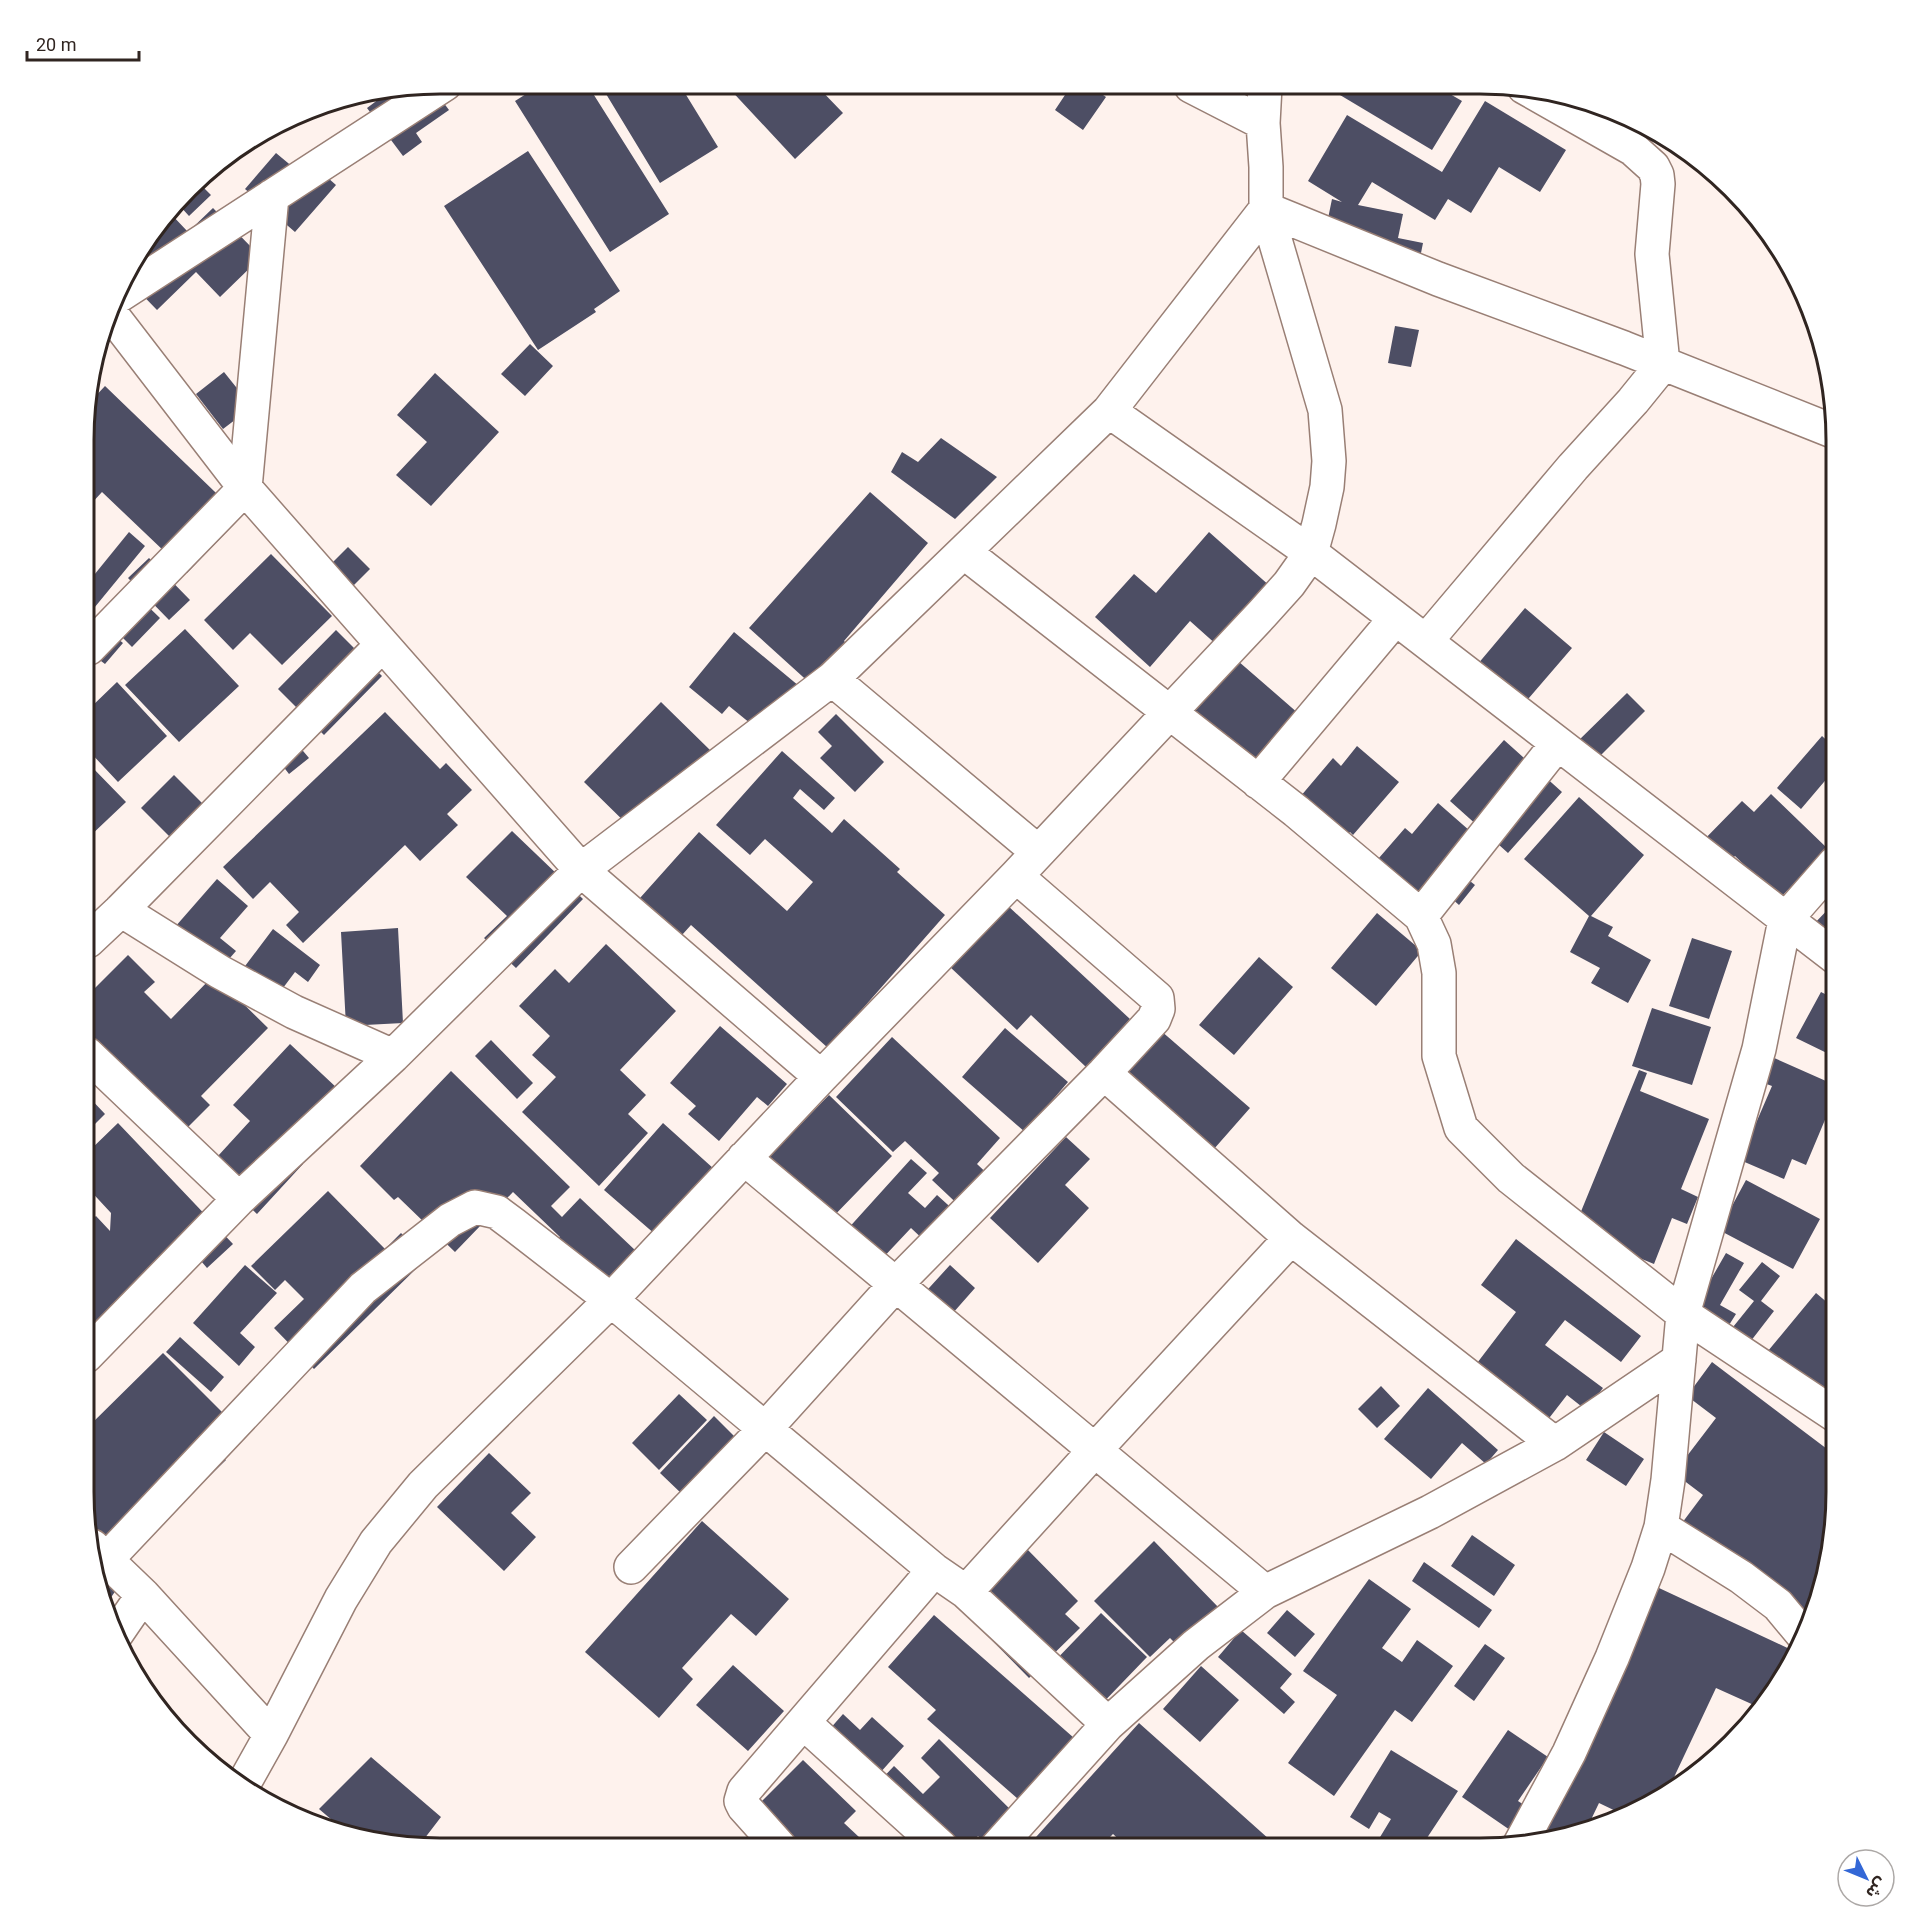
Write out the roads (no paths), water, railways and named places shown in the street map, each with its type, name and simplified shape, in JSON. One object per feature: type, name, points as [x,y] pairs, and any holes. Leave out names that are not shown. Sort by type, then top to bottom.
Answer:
[{"type":"street","points":[[1207,94],[1263,123]]},
{"type":"street","points":[[247,1778],[341,1599],[376,1542],[423,1485],[611,1300],[821,1077],[1016,876],[1289,584],[1311,553],[1320,524],[1327,487],[1329,461],[1325,410],[1266,209],[1264,94]]},
{"type":"street","points":[[130,289],[429,95]]},
{"type":"street","points":[[1426,641],[1663,364],[1652,254],[1658,184],[1653,167],[1635,137],[1563,105]]},
{"type":"street","points":[[94,643],[245,488],[272,196]]},
{"type":"street","points":[[1266,209],[1438,279],[1825,428]]},
{"type":"street","points":[[94,1345],[239,1198],[393,1056],[581,870],[832,679],[1110,411],[1266,209]]},
{"type":"street","points":[[116,321],[245,488],[581,870],[821,1077]]},
{"type":"street","points":[[1110,411],[1311,553],[1826,950]]},
{"type":"street","points":[[964,552],[1258,782],[1421,916],[1434,944],[1439,973],[1440,1056],[1461,1128],[1511,1178],[1683,1314],[1826,1409]]},
{"type":"street","points":[[1258,782],[1395,619]]},
{"type":"street","points":[[94,935],[382,645]]},
{"type":"street","points":[[832,679],[1038,852]]},
{"type":"street","points":[[1421,916],[1557,744]]},
{"type":"street","points":[[1525,1835],[1569,1753],[1612,1658],[1648,1568],[1661,1527],[1668,1480],[1683,1314],[1759,1049],[1785,920],[1826,873]]},
{"type":"street","points":[[631,1567],[766,1428],[895,1285],[1104,1073],[1154,1019],[1158,1009],[1157,998],[1016,876]]},
{"type":"street","points":[[121,910],[220,972],[273,1000],[393,1056]]},
{"type":"street","points":[[94,1061],[239,1198]]},
{"type":"street","points":[[1104,1073],[1291,1238],[1555,1444]]},
{"type":"street","points":[[744,1158],[1265,1592]]},
{"type":"street","points":[[100,1551],[363,1288],[450,1220],[475,1207],[497,1212],[611,1300],[934,1570],[966,1592],[1108,1724]]},
{"type":"street","points":[[966,1592],[1291,1238]]},
{"type":"street","points":[[1005,1838],[1108,1724],[1196,1645],[1265,1592],[1430,1512],[1555,1444],[1679,1360]]},
{"type":"street","points":[[1661,1527],[1742,1577],[1778,1605],[1797,1628]]},
{"type":"street","points":[[100,1553],[143,1595],[271,1735]]},
{"type":"street","points":[[772,1838],[744,1807],[741,1801],[742,1795],[934,1570]]},
{"type":"street","points":[[122,1626],[143,1595]]},
{"type":"street","points":[[804,1723],[931,1838]]}]
